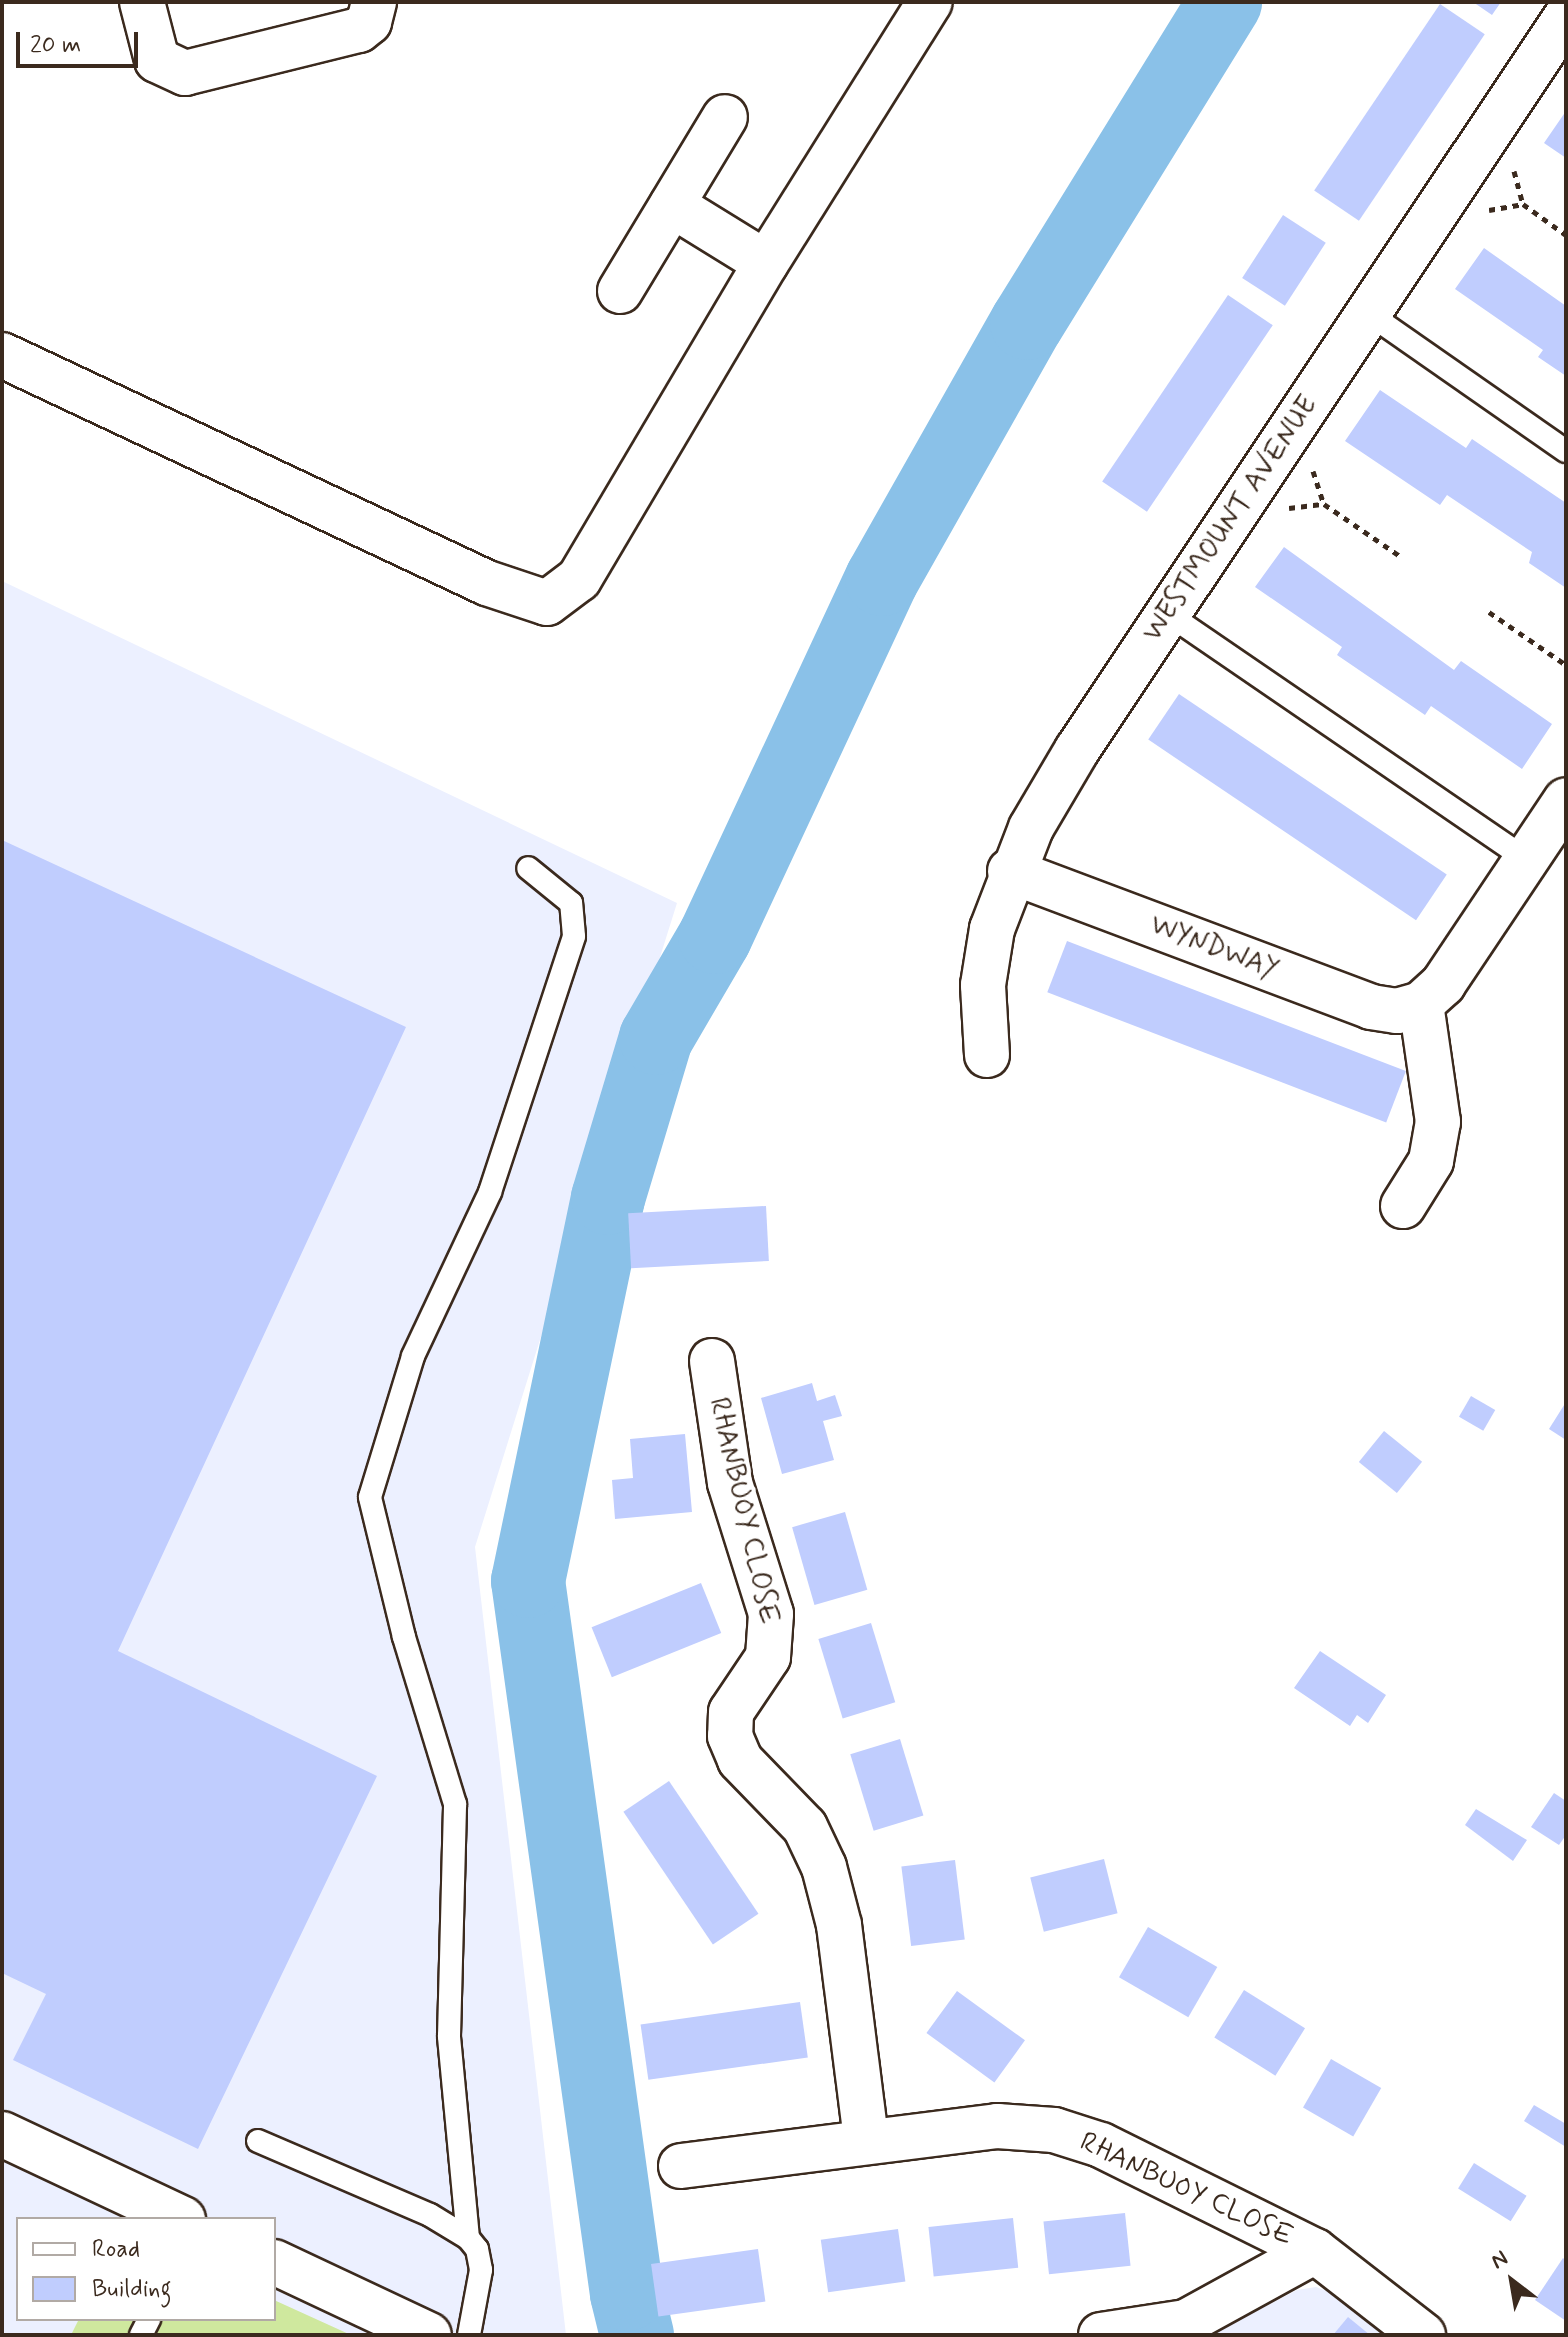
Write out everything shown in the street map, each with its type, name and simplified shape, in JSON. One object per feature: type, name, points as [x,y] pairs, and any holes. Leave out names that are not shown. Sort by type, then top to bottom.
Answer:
[{"type":"street","points":[[142,2],[157,60],[185,73],[359,30],[369,22],[374,2]]},
{"type":"street","points":[[2,355],[487,583],[547,603],[579,579],[766,263],[930,2]]},
{"type":"street","name":"WESTMOUNT AVENUE","points":[[987,1055],[983,985],[992,929],[1010,871],[1077,750],[1566,17]]},
{"type":"street","points":[[620,291],[725,117]]},
{"type":"street","points":[[672,205],[766,263]]},
{"type":"street","points":[[1403,1206],[1431,1161],[1438,1122],[1421,1004],[1443,984],[1566,800]]},
{"type":"street","name":"WYNDWAY","points":[[1010,871],[1371,1007],[1397,1011],[1421,1004]]},
{"type":"street","name":"RHANBUOY CLOSE","points":[[712,1361],[730,1483],[771,1614],[768,1657],[731,1712],[730,1736],[740,1760],[805,1827],[824,1867],[839,1925],[866,2140]]},
{"type":"street","name":"RHANBUOY CLOSE","points":[[681,2166],[866,2140],[997,2126],[1054,2130],[1101,2145],[1315,2251],[1423,2335]]},
{"type":"street","points":[[2,2134],[179,2217]]},
{"type":"street","name":"RHANBUOY CLOSE","points":[[1101,2335],[1186,2322],[1315,2251]]},
{"type":"street","points":[[276,2263],[429,2335]]},
{"type":"lane","points":[[1368,313],[1566,451]]},
{"type":"lane","points":[[1168,614],[1526,859]]},
{"type":"lane","points":[[468,2238],[449,2036],[455,1804],[404,1637],[370,1497],[413,1356],[490,1192],[574,936],[571,903],[528,868]]},
{"type":"lane","points":[[258,2141],[430,2215],[468,2238],[477,2249],[481,2270],[469,2335]]},
{"type":"path","points":[[1499,118],[1523,204],[1566,235]]},
{"type":"path","points":[[1324,504],[1400,556]]},
{"type":"path","points":[[1489,612],[1566,665]]},
{"type":"shaded area","points":[[2,581],[677,903],[475,1547],[566,2335],[2,2335]]},
{"type":"shaded area","points":[[1316,2287],[1338,2295],[1389,2335],[1210,2335],[1297,2290]]},
{"type":"green space","points":[[276,2301],[351,2335],[71,2335],[78,2321],[276,2321]]},
{"type":"building","points":[[1473,2],[1501,2],[1492,15]]},
{"type":"building","points":[[1440,4],[1485,34],[1359,221],[1314,191]]},
{"type":"building","points":[[1566,111],[1566,158],[1544,143]]},
{"type":"building","points":[[1283,215],[1326,243],[1285,306],[1242,278]]},
{"type":"building","points":[[1484,248],[1566,306],[1566,376],[1538,357],[1543,350],[1455,289]]},
{"type":"building","points":[[1228,295],[1273,325],[1147,512],[1102,482]]},
{"type":"building","points":[[1380,390],[1466,448],[1472,439],[1566,503],[1566,588],[1529,563],[1532,552],[1447,495],[1440,505],[1345,441]]},
{"type":"building","points":[[1284,547],[1454,670],[1461,661],[1552,724],[1522,769],[1431,706],[1425,715],[1337,655],[1342,647],[1255,587]]},
{"type":"building","points":[[1179,694],[1447,875],[1416,920],[1148,740]]},
{"type":"building","points":[[2,840],[406,1027],[118,1651],[377,1776],[198,2149],[13,2060],[46,1994],[2,1973]]},
{"type":"building","points":[[1067,941],[1406,1071],[1386,1122],[1047,992]]},
{"type":"building","points":[[766,1206],[769,1261],[631,1268],[628,1213]]},
{"type":"building","points":[[812,1383],[817,1401],[835,1395],[842,1416],[823,1421],[834,1460],[782,1474],[761,1398]]},
{"type":"building","points":[[1471,1396],[1495,1410],[1483,1431],[1459,1417]]},
{"type":"building","points":[[1566,1402],[1566,1440],[1549,1429]]},
{"type":"building","points":[[1384,1431],[1422,1462],[1397,1493],[1359,1462]]},
{"type":"building","points":[[685,1434],[692,1512],[615,1519],[612,1480],[633,1478],[630,1439]]},
{"type":"building","points":[[845,1512],[867,1590],[814,1605],[792,1527]]},
{"type":"building","points":[[701,1583],[721,1633],[612,1677],[592,1627]]},
{"type":"building","points":[[871,1623],[895,1702],[843,1718],[818,1639]]},
{"type":"building","points":[[1320,1651],[1386,1695],[1368,1723],[1357,1715],[1350,1726],[1294,1688]]},
{"type":"building","points":[[900,1739],[923,1816],[874,1831],[850,1754]]},
{"type":"building","points":[[669,1781],[758,1914],[713,1944],[623,1812]]},
{"type":"building","points":[[1554,1793],[1566,1801],[1566,1835],[1559,1845],[1531,1827]]},
{"type":"building","points":[[1476,1809],[1527,1840],[1513,1861],[1465,1825]]},
{"type":"building","points":[[1104,1859],[1118,1913],[1044,1932],[1030,1877]]},
{"type":"building","points":[[955,1860],[965,1939],[911,1946],[901,1867]]},
{"type":"building","points":[[1148,1927],[1217,1967],[1188,2017],[1119,1977]]},
{"type":"building","points":[[1244,1990],[1305,2028],[1275,2076],[1214,2037]]},
{"type":"building","points":[[957,1991],[1025,2040],[994,2082],[926,2033]]},
{"type":"building","points":[[800,2002],[808,2057],[648,2080],[641,2024]]},
{"type":"building","points":[[1331,2059],[1381,2088],[1353,2136],[1303,2107]]},
{"type":"building","points":[[1534,2105],[1566,2124],[1566,2147],[1524,2121]]},
{"type":"building","points":[[1474,2163],[1527,2196],[1511,2221],[1458,2188]]},
{"type":"building","points":[[1125,2213],[1131,2266],[1049,2274],[1043,2222]]},
{"type":"building","points":[[1013,2218],[1018,2268],[934,2277],[928,2227]]},
{"type":"building","points":[[898,2229],[905,2281],[828,2292],[821,2240]]},
{"type":"building","points":[[758,2249],[765,2301],[658,2317],[651,2264]]},
{"type":"building","points":[[1563,2258],[1566,2261],[1566,2321],[1535,2300]]},
{"type":"building","points":[[1348,2317],[1370,2335],[1333,2335]]},
{"type":"waterway","points":[[637,2335],[627,2294],[528,1581],[608,1198],[656,1038],[715,937],[882,579],[1027,323],[1225,2]]}]
